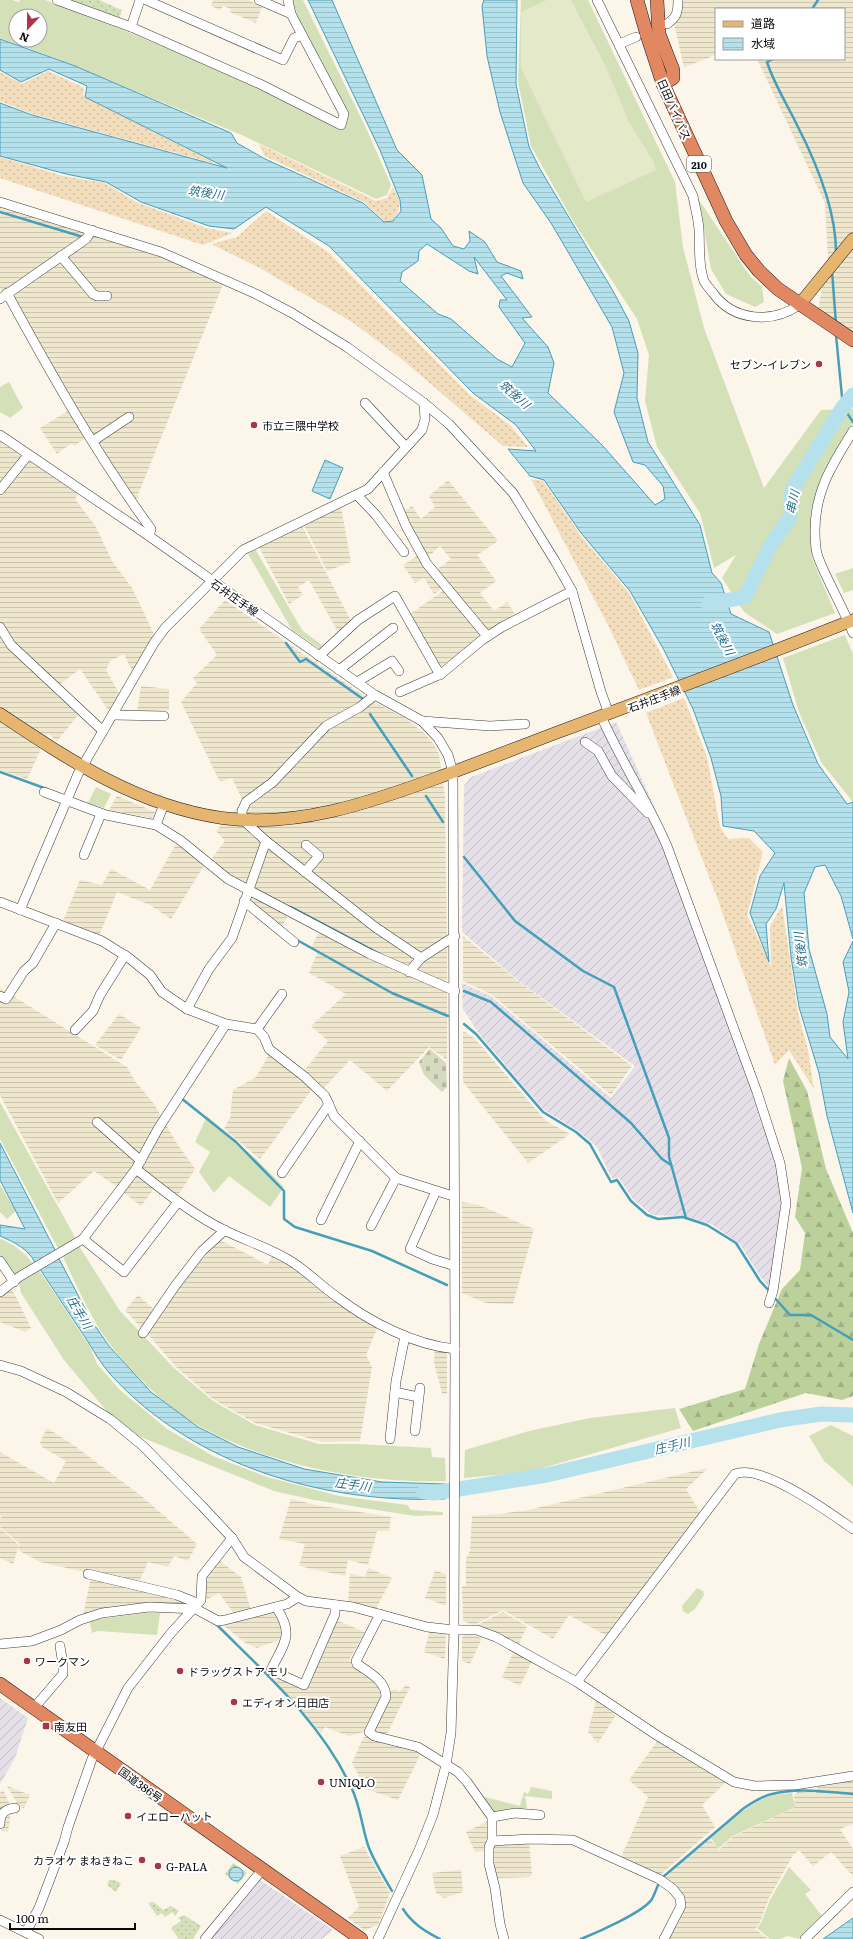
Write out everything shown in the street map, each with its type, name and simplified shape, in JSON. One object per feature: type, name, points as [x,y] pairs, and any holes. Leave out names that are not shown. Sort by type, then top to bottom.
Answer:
[{"type":"highway","name":"日田バイパス","points":[[637,0],[646,35],[663,84],[726,221],[746,255],[768,280],[800,305]]},
{"type":"highway","points":[[657,0],[658,34],[673,70],[673,78],[663,84]]},
{"type":"highway","name":"210","points":[[800,305],[853,340]]},
{"type":"highway","name":"国道386号","points":[[0,1684],[361,1939]]},
{"type":"main road","points":[[800,305],[853,239]]},
{"type":"main road","name":"石井庄手線","points":[[0,714],[82,767],[119,787],[164,804],[200,814],[242,819],[275,820],[304,816],[391,796],[848,625]]},
{"type":"street","points":[[57,0],[131,27],[260,84],[341,124],[344,114],[291,14],[288,0]]},
{"type":"street","points":[[131,27],[140,0]]},
{"type":"street","points":[[146,0],[284,60],[294,38],[302,34]]},
{"type":"street","points":[[259,0],[291,14]]},
{"type":"street","points":[[597,0],[693,196],[699,228],[701,262],[705,281],[724,306],[740,314],[752,317],[777,316],[800,305]]},
{"type":"street","points":[[667,24],[674,19],[678,11],[678,0]]},
{"type":"street","points":[[619,44],[636,37]]},
{"type":"street","points":[[0,202],[161,252],[280,306],[347,348],[424,403],[449,424],[513,493],[572,591],[601,692],[610,714],[621,759],[657,823],[758,1092],[780,1163],[786,1203],[773,1291],[769,1303]]},
{"type":"street","points":[[92,230],[86,239],[4,296],[93,441],[151,529],[149,536]]},
{"type":"street","points":[[61,256],[93,294],[97,296],[107,296]]},
{"type":"street","points":[[365,403],[406,447]]},
{"type":"street","points":[[20,910],[82,767],[154,643],[166,628],[244,550],[368,489],[422,430],[425,419],[424,403]]},
{"type":"street","points":[[93,441],[129,417]]},
{"type":"street","points":[[848,625],[818,556],[814,542],[815,516],[822,487],[853,431]]},
{"type":"street","name":"石井庄手線","points":[[0,435],[149,536],[375,695],[422,722],[441,744],[448,755],[453,772]]},
{"type":"street","points":[[0,489],[28,455]]},
{"type":"street","points":[[383,472],[406,526],[427,564],[487,636]]},
{"type":"street","points":[[357,495],[376,515],[404,552]]},
{"type":"street","points":[[400,692],[440,675],[487,636],[572,591]]},
{"type":"street","points":[[319,656],[358,620],[395,596],[440,675]]},
{"type":"street","points":[[0,628],[11,645],[103,731]]},
{"type":"street","points":[[339,670],[393,628]]},
{"type":"street","points":[[357,682],[392,661],[399,671]]},
{"type":"street","points":[[375,695],[360,707],[326,726],[272,782],[246,802],[242,811],[242,819],[266,841],[375,927],[421,958]]},
{"type":"street","points":[[113,715],[164,716]]},
{"type":"street","points":[[422,722],[479,726],[525,724]]},
{"type":"street","points":[[585,742],[598,751],[612,776],[657,823]]},
{"type":"street","points":[[378,1939],[419,1850],[433,1815],[446,1765],[451,1733],[454,1630],[453,1570],[455,1348],[453,1196],[455,936],[453,772]]},
{"type":"street","points":[[44,792],[102,814],[156,825],[180,840],[228,879],[248,888],[370,954],[411,970],[454,991]]},
{"type":"street","points":[[156,825],[164,804]]},
{"type":"street","points":[[84,855],[102,814]]},
{"type":"street","points":[[187,1009],[209,969],[232,938],[248,888],[266,841]]},
{"type":"street","points":[[305,872],[319,856],[306,845]]},
{"type":"street","points":[[244,901],[294,942]]},
{"type":"street","points":[[0,902],[102,941],[125,955],[150,975],[162,992],[187,1009],[226,1024],[257,1029],[264,1037],[269,1049],[305,1077],[325,1096],[334,1116],[396,1178],[453,1196]]},
{"type":"street","points":[[0,996],[6,999],[24,971],[33,963],[56,923]]},
{"type":"street","points":[[411,970],[421,958],[455,936]]},
{"type":"street","points":[[75,1030],[93,1011],[100,995],[125,955]]},
{"type":"street","points":[[257,1029],[282,994]]},
{"type":"street","points":[[1,1289],[74,1246],[83,1239],[138,1165],[158,1129],[226,1024]]},
{"type":"street","points":[[282,1173],[329,1104]]},
{"type":"street","points":[[97,1122],[138,1165],[178,1202],[225,1230],[273,1250],[294,1263],[337,1298],[359,1312],[417,1342],[455,1348]]},
{"type":"street","points":[[321,1220],[360,1141]]},
{"type":"street","points":[[371,1226],[396,1178]]},
{"type":"street","points":[[436,1191],[410,1249],[432,1259],[454,1266]]},
{"type":"street","points":[[83,1239],[124,1272],[178,1202]]},
{"type":"street","points":[[143,1333],[175,1286],[202,1251],[225,1230]]},
{"type":"street","points":[[0,1261],[17,1279]]},
{"type":"street","points":[[390,1439],[395,1392],[405,1336]]},
{"type":"street","points":[[0,1367],[21,1371],[66,1392],[110,1419],[143,1446],[202,1506],[232,1538],[244,1557],[298,1597],[306,1601],[353,1607],[427,1627],[454,1630],[477,1630],[496,1637],[577,1682],[658,1736],[734,1782],[755,1786],[795,1785],[853,1776]]},
{"type":"street","points":[[395,1392],[419,1392],[415,1432]]},
{"type":"street","points":[[577,1682],[735,1474],[742,1471],[755,1474],[787,1487],[812,1501],[853,1529]]},
{"type":"street","points":[[26,1932],[39,1908],[96,1751],[128,1688],[192,1608],[201,1600],[202,1576],[232,1538]]},
{"type":"street","points":[[88,1574],[177,1595],[192,1608]]},
{"type":"street","points":[[0,1644],[32,1641],[61,1630],[80,1620],[102,1613],[149,1607],[192,1608],[205,1613],[218,1621],[287,1604],[298,1597]]},
{"type":"street","points":[[276,1607],[284,1619],[287,1632],[283,1645],[271,1670],[304,1685],[335,1614],[335,1605]]},
{"type":"street","points":[[380,1614],[356,1662],[379,1680],[386,1691],[386,1697],[369,1732],[374,1736],[418,1747],[458,1772],[492,1817],[492,1841],[489,1847],[489,1864],[504,1939]]},
{"type":"street","points":[[34,1708],[63,1674],[64,1665],[60,1646]]},
{"type":"street","points":[[0,1824],[3,1813],[8,1809],[15,1808]]},
{"type":"street","points":[[492,1817],[515,1813],[540,1815]]},
{"type":"street","points":[[492,1841],[531,1839],[573,1840],[661,1880],[673,1889],[680,1898],[681,1906],[664,1939]]},
{"type":"street","points":[[205,1939],[262,1870]]},
{"type":"street","points":[[805,1939],[853,1892]]},
{"type":"street","points":[[0,1920],[39,1939]]},
{"type":"shaded area","points":[[213,0],[248,0],[262,7],[256,23],[230,12],[231,9],[223,6],[220,10],[211,6]]},
{"type":"shaded area","points":[[673,0],[853,0],[853,334],[818,310],[828,257],[825,203],[757,60],[845,60],[845,8],[715,8],[715,54],[709,58],[684,67],[675,28]]},
{"type":"shaded area","points":[[0,199],[226,277],[135,502],[0,288]]},
{"type":"shaded area","points":[[68,411],[87,437],[74,446],[72,443],[57,454],[40,428]]},
{"type":"shaded area","points":[[0,441],[78,494],[75,499],[96,527],[112,561],[132,588],[155,636],[133,673],[124,654],[110,661],[106,670],[120,695],[111,714],[80,669],[52,690],[80,713],[57,741],[48,734],[27,779],[0,770]]},
{"type":"shaded area","points":[[448,480],[498,541],[477,555],[496,581],[480,593],[494,611],[507,602],[517,617],[487,635],[435,571],[451,559],[440,546],[426,559],[402,513],[412,506],[421,519],[435,507],[429,496]]},
{"type":"shaded area","points":[[341,507],[351,562],[327,571],[304,525]]},
{"type":"shaded area","points":[[302,526],[351,621],[338,632],[309,580],[298,587],[303,595],[289,604],[259,547]]},
{"type":"shaded area","points":[[420,554],[443,588],[434,594],[424,578],[415,583],[403,565]]},
{"type":"shaded area","points":[[444,590],[483,634],[438,669],[409,615]]},
{"type":"shaded area","points":[[225,600],[370,700],[405,718],[424,733],[432,742],[439,754],[445,797],[447,1060],[429,1047],[387,1091],[350,1060],[323,1089],[304,1071],[328,1041],[311,1026],[346,994],[309,973],[318,951],[311,948],[320,930],[289,914],[282,926],[249,898],[212,858],[225,841],[216,831],[243,801],[232,778],[220,782],[181,702],[197,683],[193,678],[217,655],[199,629]]},
{"type":"shaded area","points":[[141,686],[169,689],[169,710],[137,712]]},
{"type":"shaded area","points":[[616,722],[658,815],[692,900],[782,1160],[790,1213],[769,1287],[760,1276],[740,1244],[711,1224],[684,1216],[652,1215],[633,1199],[619,1178],[612,1178],[597,1147],[580,1132],[544,1110],[479,1034],[463,1009],[462,983],[491,996],[611,1098],[635,1066],[520,982],[462,932],[464,786],[471,777]]},
{"type":"shaded area","points":[[117,796],[155,812],[152,818],[109,810]]},
{"type":"shaded area","points":[[176,844],[205,864],[171,919],[150,905],[117,892],[99,936],[63,921],[80,880],[102,885],[111,869],[150,890]]},
{"type":"shaded area","points":[[463,936],[519,982],[632,1066],[611,1095],[491,994],[463,981]]},
{"type":"shaded area","points":[[0,988],[127,1067],[135,1081],[154,1104],[176,1142],[195,1169],[177,1197],[158,1183],[141,1206],[94,1171],[58,1203],[0,1095]]},
{"type":"shaded area","points":[[119,1014],[141,1028],[121,1060],[95,1045]]},
{"type":"shaded area","points":[[463,1031],[474,1038],[546,1121],[570,1134],[528,1163],[463,1082]]},
{"type":"shaded area","points":[[269,1054],[313,1088],[260,1159],[224,1129],[230,1118],[233,1090],[256,1077]]},
{"type":"shaded area","points":[[462,1202],[479,1205],[534,1229],[513,1304],[486,1303],[462,1293]]},
{"type":"shaded area","points":[[220,1240],[268,1265],[273,1254],[378,1326],[366,1355],[372,1367],[360,1441],[322,1442],[255,1423],[213,1399],[175,1366],[146,1332],[178,1286]]},
{"type":"shaded area","points":[[11,1287],[31,1328],[25,1332],[0,1322],[0,1295]]},
{"type":"shaded area","points":[[138,1295],[157,1312],[144,1331],[125,1310]]},
{"type":"shaded area","points":[[435,1347],[447,1349],[447,1394],[442,1393],[434,1363]]},
{"type":"shaded area","points":[[47,1428],[75,1446],[140,1495],[197,1544],[188,1561],[174,1556],[168,1567],[148,1562],[138,1584],[40,1562],[18,1550],[20,1544],[0,1527],[0,1519],[2,1516],[1,1515],[0,1518],[0,1452],[54,1483],[66,1461],[42,1447],[40,1442]]},
{"type":"shaded area","points":[[708,1468],[686,1489],[700,1512],[607,1636],[569,1615],[553,1639],[503,1610],[474,1625],[463,1621],[462,1586],[466,1586],[466,1559],[470,1551],[472,1516],[528,1510]]},
{"type":"shaded area","points":[[291,1499],[316,1505],[391,1517],[389,1531],[377,1531],[368,1565],[348,1560],[345,1576],[299,1566],[305,1544],[279,1539]]},
{"type":"shaded area","points":[[0,1528],[19,1545],[13,1564],[0,1558]]},
{"type":"shaded area","points":[[217,1559],[241,1577],[251,1610],[235,1615],[219,1593],[204,1601],[204,1577]]},
{"type":"shaded area","points":[[368,1568],[392,1578],[375,1611],[348,1603],[350,1573],[365,1577]]},
{"type":"shaded area","points":[[435,1571],[446,1574],[446,1606],[425,1598]]},
{"type":"shaded area","points":[[91,1577],[185,1599],[189,1606],[83,1616]]},
{"type":"shaded area","points":[[270,1610],[277,1615],[281,1623],[282,1632],[279,1640],[257,1648],[247,1644],[223,1625],[224,1622]]},
{"type":"shaded area","points":[[503,1612],[527,1626],[519,1644],[477,1625]]},
{"type":"shaded area","points":[[336,1620],[365,1632],[349,1660],[358,1670],[370,1677],[378,1685],[381,1696],[363,1732],[349,1736],[325,1727],[321,1733],[272,1677],[274,1673],[306,1688]]},
{"type":"shaded area","points":[[430,1630],[446,1631],[445,1659],[424,1652]]},
{"type":"shaded area","points":[[468,1634],[482,1638],[470,1664],[462,1661],[462,1637]]},
{"type":"shaded area","points":[[514,1651],[532,1661],[520,1686],[502,1677]]},
{"type":"shaded area","points":[[406,1685],[410,1687],[388,1732],[384,1735],[374,1732],[373,1728],[389,1692],[395,1689],[399,1692]]},
{"type":"shaded area","points":[[0,1698],[28,1718],[15,1758],[0,1784]]},
{"type":"shaded area","points":[[596,1701],[616,1715],[598,1743],[588,1732]]},
{"type":"shaded area","points":[[368,1736],[422,1751],[398,1800],[366,1789],[352,1763],[363,1738]]},
{"type":"shaded area","points":[[658,1740],[726,1782],[702,1805],[715,1827],[659,1876],[621,1857],[648,1797],[629,1780]]},
{"type":"shaded area","points":[[853,1779],[853,1824],[840,1829],[853,1849],[853,1876],[831,1852],[813,1866],[799,1850],[793,1855],[769,1898],[760,1922],[755,1929],[768,1939],[668,1939],[680,1920],[684,1901],[664,1879],[677,1866],[710,1839],[719,1850],[733,1837],[795,1807],[794,1796],[797,1792],[816,1793],[819,1783]]},
{"type":"shaded area","points":[[7,1786],[30,1795],[24,1808],[19,1806]]},
{"type":"shaded area","points":[[3,1790],[10,1805],[0,1815],[0,1793]]},
{"type":"shaded area","points":[[11,1810],[8,1832],[1,1831],[2,1816]]},
{"type":"shaded area","points":[[490,1820],[486,1851],[475,1852],[466,1832]]},
{"type":"shaded area","points":[[529,1841],[532,1874],[530,1877],[496,1878],[491,1862],[493,1842]]},
{"type":"shaded area","points":[[364,1847],[390,1893],[378,1925],[364,1930],[348,1918],[359,1907],[340,1856]]},
{"type":"shaded area","points":[[461,1870],[463,1892],[444,1898],[436,1893],[432,1873]]},
{"type":"shaded area","points":[[257,1878],[333,1930],[322,1939],[211,1939]]},
{"type":"green space","points":[[0,0],[12,0],[19,2],[20,0],[45,0],[123,30],[258,87],[339,130],[348,116],[293,10],[290,0],[303,0],[367,130],[391,185],[387,195],[376,199],[244,136],[58,59],[28,48],[48,48],[48,8],[8,8],[8,41],[0,38]]},
{"type":"green space","points":[[67,0],[99,0],[122,10],[119,20]]},
{"type":"green space","points":[[521,0],[588,0],[675,182],[683,247],[704,328],[764,488],[821,410],[853,409],[853,424],[822,477],[811,512],[812,558],[835,613],[777,634],[744,612],[722,578],[736,555],[714,568],[700,513],[657,447],[645,401],[649,355],[637,319],[573,221],[531,146],[518,82]]},
{"type":"green space","points":[[547,0],[571,0],[606,67],[629,122],[653,161],[656,170],[586,202],[521,68],[521,12]]},
{"type":"green space","points":[[699,200],[750,276],[762,287],[764,302],[755,307],[726,294],[711,269]]},
{"type":"green space","points":[[9,382],[23,408],[10,418],[0,412],[0,387]]},
{"type":"green space","points":[[255,549],[302,630],[323,646],[320,649],[292,630],[248,554]]},
{"type":"green space","points":[[853,568],[853,590],[844,593],[835,574]]},
{"type":"green space","points":[[845,635],[853,654],[853,802],[821,762],[799,712],[783,658]]},
{"type":"green space","points":[[96,787],[111,794],[104,808],[88,803]]},
{"type":"green space","points":[[430,1049],[446,1063],[447,1087],[442,1092],[424,1075],[419,1062]]},
{"type":"green space","points":[[789,1058],[807,1091],[826,1169],[853,1233],[853,1396],[842,1400],[806,1393],[693,1431],[679,1409],[745,1389],[759,1344],[782,1289],[800,1270],[805,1233],[795,1217],[802,1168],[783,1081]]},
{"type":"green space","points":[[0,1102],[76,1239],[59,1250],[0,1139]]},
{"type":"green space","points":[[207,1116],[256,1159],[284,1187],[270,1207],[229,1176],[214,1193],[199,1172],[210,1152],[195,1142]]},
{"type":"green space","points":[[0,1185],[16,1211],[7,1219],[0,1212]]},
{"type":"green space","points":[[0,1239],[19,1249],[34,1265],[15,1277],[0,1257]]},
{"type":"green space","points":[[79,1246],[120,1311],[174,1368],[213,1401],[255,1425],[319,1444],[357,1444],[431,1448],[432,1457],[445,1458],[446,1481],[385,1479],[353,1476],[321,1470],[259,1453],[230,1441],[190,1421],[177,1412],[152,1390],[128,1366],[102,1333],[84,1301],[63,1257]]},
{"type":"green space","points":[[39,1270],[90,1347],[97,1364],[120,1390],[167,1429],[213,1456],[267,1477],[339,1496],[407,1505],[411,1510],[443,1512],[443,1515],[415,1516],[314,1500],[274,1491],[131,1433],[110,1415],[64,1360],[21,1293],[19,1283]]},
{"type":"green space","points":[[675,1408],[681,1428],[529,1472],[464,1478],[465,1450],[529,1431],[590,1418]]},
{"type":"green space","points":[[831,1425],[853,1436],[853,1486],[824,1461],[809,1436]]},
{"type":"green space","points":[[697,1588],[703,1591],[704,1595],[695,1609],[688,1614],[683,1611],[682,1606]]},
{"type":"green space","points":[[145,1613],[160,1613],[157,1635],[98,1631],[92,1633],[90,1622],[100,1619]]},
{"type":"green space","points":[[531,1787],[552,1791],[552,1799],[525,1796],[527,1808],[492,1813],[481,1796],[520,1806],[524,1792],[528,1794]]},
{"type":"green space","points":[[792,1793],[795,1807],[733,1836],[718,1849],[711,1838],[739,1814],[762,1799],[778,1794]]},
{"type":"green space","points":[[233,1863],[247,1873],[238,1884],[225,1874]]},
{"type":"green space","points":[[789,1867],[811,1890],[805,1894],[822,1916],[799,1939],[788,1936],[780,1939],[770,1939],[757,1928],[761,1923],[770,1900]]},
{"type":"green space","points":[[109,1880],[114,1880],[121,1883],[116,1892],[107,1885]]},
{"type":"green space","points":[[154,1902],[163,1910],[171,1906],[179,1911],[175,1916],[172,1912],[165,1917],[162,1913],[157,1916],[148,1903]]},
{"type":"green space","points":[[184,1915],[201,1926],[193,1939],[179,1939],[171,1928],[181,1921],[178,1918]]},
{"type":"sand","points":[[48,71],[84,88],[83,96],[217,164],[33,114],[0,101],[0,72],[22,84]]},
{"type":"sand","points":[[259,144],[376,201],[387,198],[393,187],[399,204],[396,215],[393,220],[384,221],[364,202],[265,156]]},
{"type":"sand","points":[[0,157],[63,176],[105,183],[136,202],[206,228],[233,233],[203,245],[0,178]]},
{"type":"sand","points":[[266,211],[328,252],[470,395],[511,426],[528,447],[503,446],[404,361],[352,322],[258,267],[211,244],[237,237]]},
{"type":"sand","points":[[531,479],[543,481],[581,536],[629,593],[673,677],[639,690],[608,625]]},
{"type":"sand","points":[[684,698],[707,757],[720,827],[728,839],[749,838],[763,852],[747,915],[771,966],[770,926],[782,906],[798,1013],[808,1050],[814,1089],[789,1050],[775,1065],[718,900],[646,713]]},
{"type":"water","name":"筑後川","points":[[308,0],[332,0],[397,150],[422,175],[431,219],[441,228],[453,246],[464,249],[470,241],[469,231],[485,242],[497,262],[521,271],[523,279],[507,273],[501,276],[532,317],[522,318],[548,347],[554,363],[548,393],[602,445],[655,505],[665,499],[663,486],[645,465],[633,462],[614,412],[624,373],[612,327],[551,223],[523,183],[500,112],[487,56],[482,6],[484,0],[517,0],[516,84],[529,147],[540,169],[613,291],[629,321],[638,353],[637,398],[648,442],[700,525],[712,573],[721,583],[731,614],[769,632],[793,705],[818,764],[847,804],[853,802],[853,939],[841,896],[825,865],[815,867],[804,893],[809,949],[827,1014],[830,1037],[848,1059],[843,1022],[849,992],[843,962],[853,941],[853,1213],[827,1116],[819,1073],[799,1007],[791,957],[784,883],[776,909],[766,924],[769,962],[750,913],[760,876],[775,853],[754,831],[723,826],[721,796],[711,758],[693,709],[664,650],[630,591],[581,533],[544,480],[530,476],[508,449],[536,451],[516,425],[473,393],[329,246],[266,207],[234,229],[209,226],[141,202],[106,182],[66,174],[0,156],[0,103],[32,115],[227,168],[85,97],[87,86],[49,69],[21,82],[0,70],[0,39],[8,42],[8,48],[25,48],[75,66],[231,133],[237,143],[265,159],[363,203],[384,222],[393,221],[401,211],[400,200],[380,150]],"holes":[[[427,244],[469,271],[478,274],[474,257],[507,300],[500,300],[499,307],[525,343],[512,367],[497,359],[451,319],[438,314],[400,281],[402,272],[418,261],[419,251]]]},
{"type":"water","points":[[325,460],[343,468],[330,499],[312,491]]},
{"type":"water","points":[[0,1143],[56,1252],[35,1263],[29,1254],[16,1243],[0,1236],[0,1225],[25,1229],[0,1180]]},
{"type":"water","points":[[58,1257],[91,1320],[109,1346],[151,1392],[198,1427],[238,1447],[304,1469],[382,1482],[445,1484],[445,1499],[400,1499],[354,1495],[308,1486],[264,1473],[222,1456],[181,1433],[144,1407],[111,1375],[100,1362],[40,1269]]},
{"type":"water","points":[[236,1867],[241,1869],[243,1874],[241,1879],[236,1881],[231,1879],[229,1874],[231,1869]]},
{"type":"water","points":[[853,1918],[853,1939],[823,1939]]},
{"type":"waterway","points":[[813,8],[818,0]]},
{"type":"waterway","points":[[771,60],[767,62],[770,70],[804,139],[824,187],[833,220],[836,252]]},
{"type":"waterway","points":[[0,212],[83,237]]},
{"type":"waterway","points":[[832,271],[836,324]]},
{"type":"waterway","points":[[836,335],[843,407],[853,422]]},
{"type":"waterway","name":"串川","points":[[708,604],[745,597],[769,548],[790,517],[792,490],[843,407],[853,395]]},
{"type":"waterway","points":[[286,643],[300,662],[306,659],[363,699]]},
{"type":"waterway","points":[[370,714],[412,776]]},
{"type":"waterway","points":[[0,772],[47,789]]},
{"type":"waterway","points":[[426,796],[443,822]]},
{"type":"waterway","points":[[464,857],[515,921],[583,971],[614,987],[669,1138],[669,1157],[686,1218]]},
{"type":"waterway","points":[[291,907],[380,954]]},
{"type":"waterway","points":[[297,940],[392,993],[448,1016]]},
{"type":"waterway","points":[[464,991],[491,1002],[631,1123],[662,1159],[671,1165]]},
{"type":"waterway","points":[[464,1024],[476,1034],[543,1112],[576,1132],[590,1144],[611,1182],[617,1180],[631,1201],[647,1215],[658,1219],[683,1217],[707,1225],[736,1243],[760,1281],[770,1292]]},
{"type":"waterway","points":[[181,1098],[236,1142],[284,1191],[284,1219],[295,1227],[372,1251],[447,1285]]},
{"type":"waterway","points":[[773,1296],[790,1315],[811,1315],[853,1340]]},
{"type":"waterway","name":"庄手川","points":[[424,1492],[434,1493],[547,1475],[780,1420],[821,1414],[853,1415]]},
{"type":"waterway","points":[[215,1623],[291,1700],[325,1742],[340,1765],[352,1789],[369,1848],[392,1891]]},
{"type":"waterway","points":[[581,1939],[619,1922],[640,1910],[652,1899],[659,1882],[663,1877],[744,1808],[757,1800],[768,1795],[792,1791],[853,1794]]},
{"type":"waterway","points":[[403,1909],[419,1926],[440,1939]]},
{"type":"place","name":"セブン-イレブン","points":[[819,364]]},
{"type":"place","name":"市立三隈中学校","points":[[254,425]]},
{"type":"place","name":"ワークマン","points":[[27,1661]]},
{"type":"place","name":"ドラッグストア モリ","points":[[180,1671]]},
{"type":"place","name":"エディオン日田店","points":[[234,1702]]},
{"type":"place","name":"南友田","points":[[46,1726]]},
{"type":"place","name":"UNIQLO","points":[[321,1782]]},
{"type":"place","name":"イエローハット","points":[[128,1816]]},
{"type":"place","name":"カラオケ まねきねこ","points":[[142,1860]]},
{"type":"place","name":"G-PALA","points":[[158,1866]]}]
